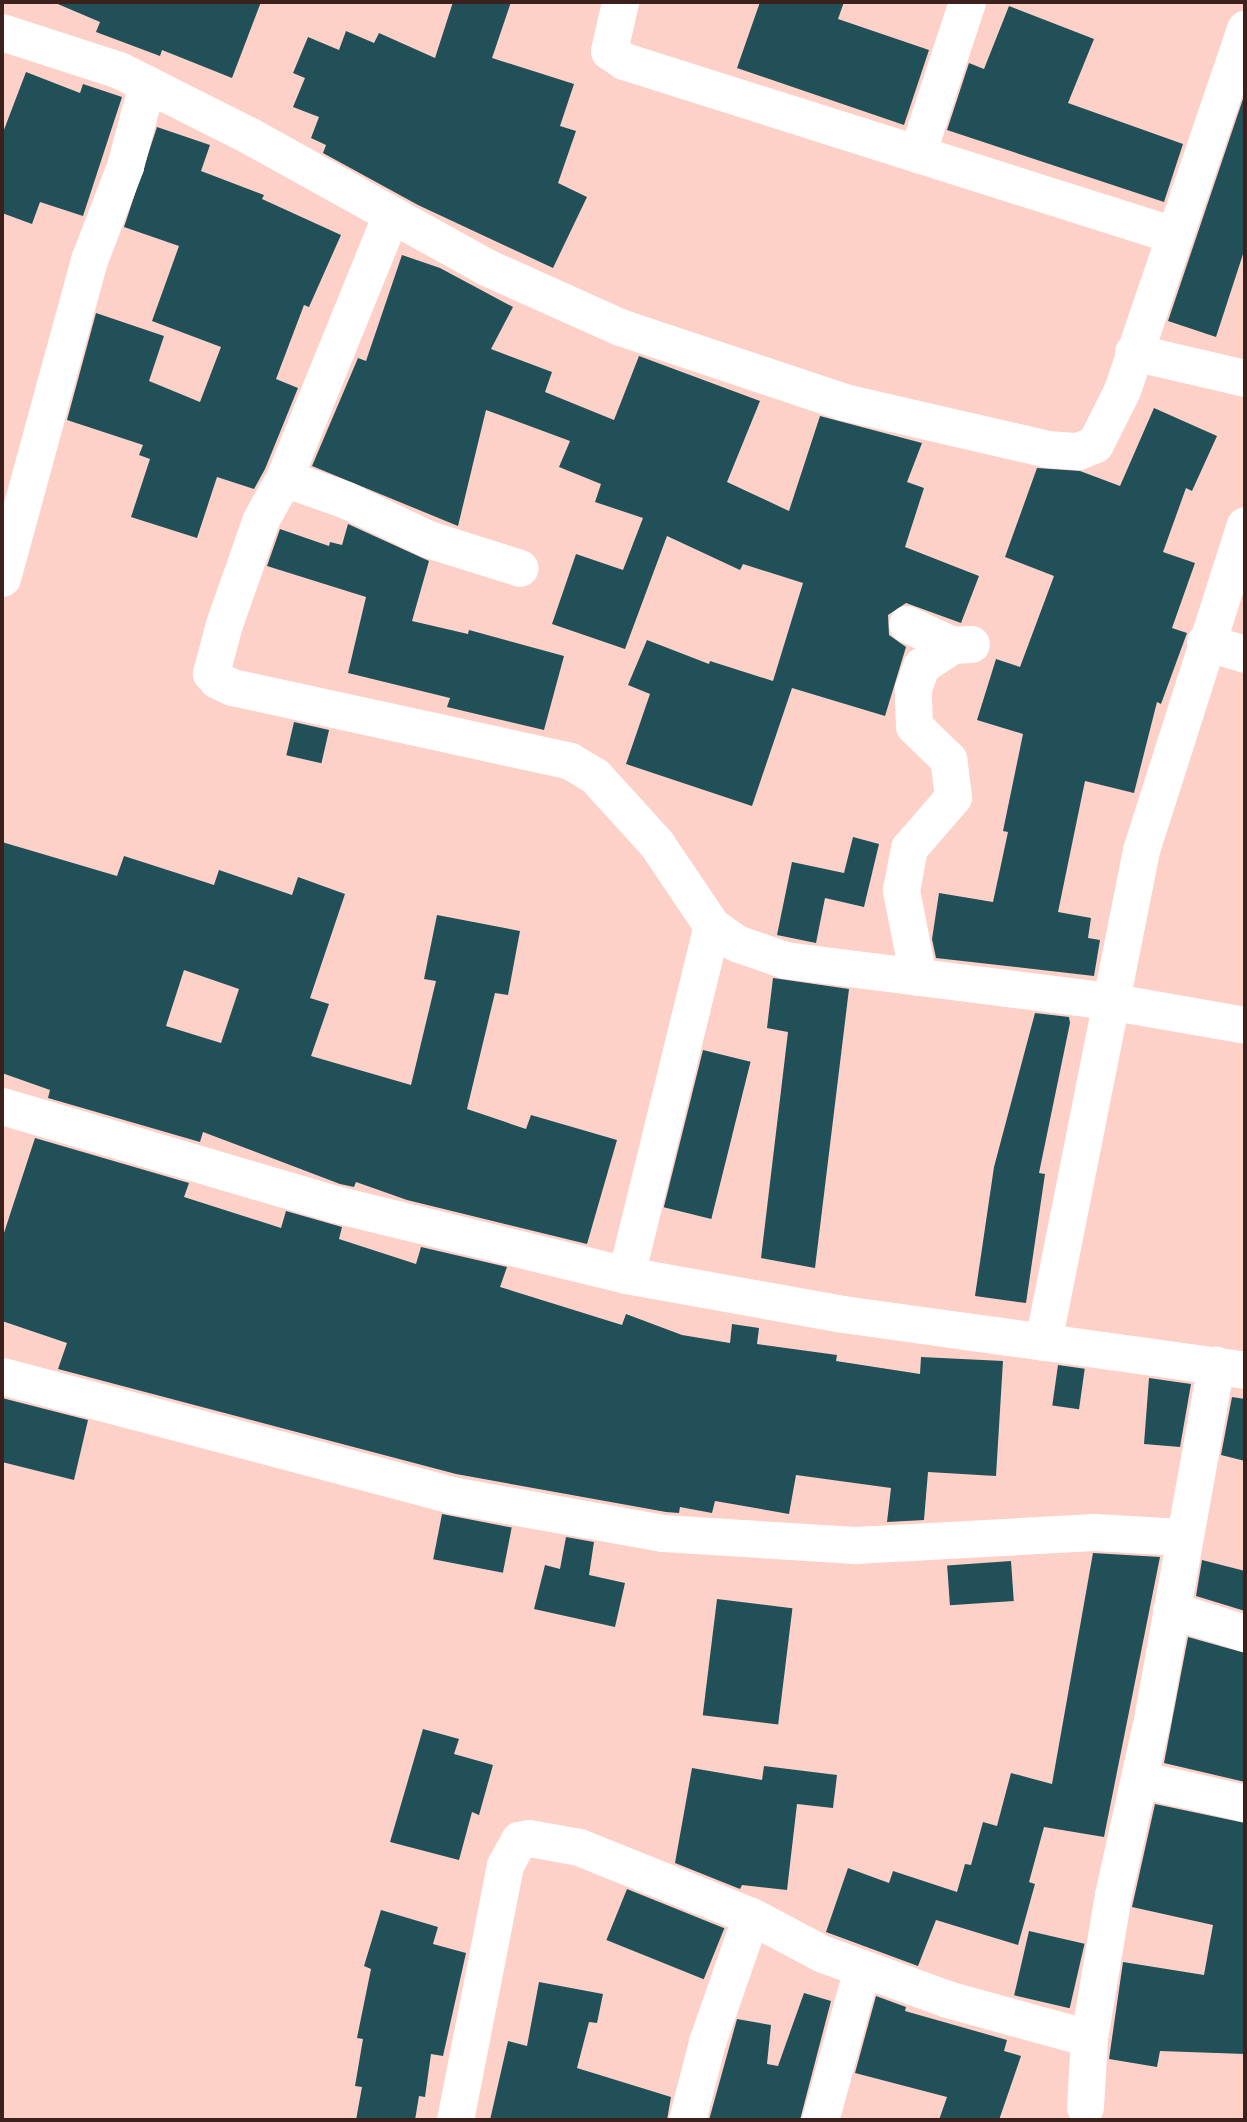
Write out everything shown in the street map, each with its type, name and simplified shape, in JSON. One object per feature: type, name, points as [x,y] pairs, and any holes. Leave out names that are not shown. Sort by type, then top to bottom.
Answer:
[{"type":"street","points":[[620,2],[609,51],[624,61],[1174,235]]},
{"type":"street","points":[[917,154],[967,2]]},
{"type":"street","points":[[2,32],[147,84],[486,267],[620,327],[844,402],[1047,449],[1078,451],[1094,444],[1122,390],[1245,29]]},
{"type":"street","points":[[2,578],[89,260],[125,166],[147,84]]},
{"type":"street","points":[[390,216],[284,478],[261,519],[224,624],[211,673],[217,680],[232,687],[570,761],[596,776],[656,843],[712,926],[736,943],[785,960],[1108,1001],[1245,1025]]},
{"type":"street","points":[[1133,352],[1245,377]]},
{"type":"street","points":[[284,478],[346,500],[428,539],[520,568]]},
{"type":"street","points":[[1043,1342],[1108,1001],[1141,849],[1205,642],[1245,525]]},
{"type":"street","points":[[907,624],[962,644],[922,666],[913,689],[914,726],[948,759],[953,797],[909,848],[901,890],[918,977]]},
{"type":"street","points":[[1205,642],[1245,654]]},
{"type":"street","points":[[626,1275],[712,926]]},
{"type":"street","points":[[2,1106],[335,1204],[626,1275],[844,1314],[1231,1367],[1183,1537],[1139,1779],[1112,1895],[1089,2038],[1085,2107]]},
{"type":"street","points":[[2,1376],[451,1494],[663,1533],[855,1545],[1094,1532],[1183,1537]]},
{"type":"street","points":[[1171,1610],[1245,1633]]},
{"type":"street","points":[[1139,1779],[1245,1803]]},
{"type":"street","points":[[456,2120],[505,1865],[519,1840],[542,1838],[579,1847],[751,1916],[862,1969],[995,2016],[1089,2038]]},
{"type":"street","points":[[687,2120],[707,2042],[751,1916]]},
{"type":"street","points":[[820,2120],[862,1969]]},
{"type":"building","points":[[53,2],[261,2],[232,78],[162,50],[160,56],[96,32],[100,22]]},
{"type":"building","points":[[453,2],[511,2],[492,58],[574,84],[560,126],[576,131],[558,183],[587,197],[553,268],[418,205],[323,153],[326,145],[311,138],[319,117],[293,107],[305,78],[293,73],[308,37],[339,50],[346,31],[374,43],[379,33],[435,58]]},
{"type":"building","points":[[760,2],[844,2],[838,19],[929,50],[904,125],[737,68]]},
{"type":"building","points":[[1009,6],[1094,39],[1068,103],[1183,144],[1164,202],[947,130],[969,63],[984,69]]},
{"type":"building","points":[[26,72],[80,93],[83,84],[122,97],[83,216],[40,202],[32,224],[2,213],[2,135]]},
{"type":"building","points":[[1245,93],[1245,248],[1216,337],[1168,321]]},
{"type":"building","points":[[157,127],[210,145],[201,171],[264,195],[262,199],[341,235],[309,307],[304,305],[276,379],[298,388],[265,469],[254,489],[217,477],[197,538],[131,517],[150,459],[139,455],[143,445],[67,420],[96,313],[164,336],[149,381],[200,402],[221,347],[152,321],[179,246],[124,227]]},
{"type":"building","points":[[402,255],[440,268],[513,307],[491,349],[552,372],[545,392],[614,420],[639,356],[760,401],[727,482],[789,511],[820,416],[922,443],[907,482],[924,488],[905,547],[979,576],[961,623],[906,603],[888,615],[889,635],[906,647],[885,716],[792,688],[752,806],[626,764],[650,694],[628,685],[647,640],[709,664],[710,661],[773,681],[803,583],[743,564],[740,570],[667,536],[625,649],[552,624],[576,554],[623,570],[643,518],[595,502],[601,484],[559,467],[570,441],[486,410],[458,526],[312,466],[358,358],[366,361]]},
{"type":"building","points":[[1154,408],[1217,436],[1192,491],[1186,488],[1163,552],[1195,563],[1172,628],[1187,633],[1161,704],[1157,702],[1134,793],[1085,781],[1058,912],[1091,918],[1088,938],[1100,940],[1094,976],[936,958],[932,939],[939,893],[993,902],[1008,832],[1003,831],[1023,734],[977,720],[996,659],[1020,667],[1054,576],[1005,557],[1037,468],[1080,471],[1120,486]]},
{"type":"building","points":[[348,524],[429,561],[412,621],[468,634],[469,630],[564,656],[544,730],[447,707],[450,698],[348,673],[366,597],[267,566],[280,529],[329,546],[330,542],[342,545]]},
{"type":"building","points":[[294,722],[329,730],[321,763],[286,755]]},
{"type":"building","points":[[853,837],[879,844],[864,907],[825,898],[816,943],[777,935],[792,862],[844,873]]},
{"type":"building","points":[[2,842],[117,876],[124,856],[214,885],[219,870],[292,895],[298,877],[345,894],[310,998],[329,1004],[311,1056],[411,1085],[436,981],[424,979],[437,915],[520,931],[508,995],[495,993],[467,1109],[526,1129],[531,1115],[617,1140],[587,1244],[407,1200],[356,1182],[354,1187],[340,1184],[203,1132],[200,1142],[48,1098],[50,1090],[2,1073]],"holes":[[[184,970],[239,989],[221,1043],[166,1026]]]},
{"type":"building","points":[[773,978],[849,989],[815,1268],[761,1258],[788,1032],[767,1028]]},
{"type":"building","points":[[1035,1013],[1069,1017],[1070,1023],[1039,1173],[1045,1174],[1026,1303],[975,1296],[994,1167]]},
{"type":"building","points":[[703,1050],[751,1062],[711,1219],[664,1207]]},
{"type":"building","points":[[35,1138],[189,1183],[184,1197],[281,1228],[286,1211],[342,1227],[339,1239],[416,1264],[421,1247],[507,1267],[500,1287],[622,1325],[626,1314],[682,1335],[730,1343],[732,1324],[759,1328],[757,1344],[837,1355],[836,1361],[920,1374],[921,1357],[1003,1361],[996,1476],[928,1472],[924,1520],[887,1522],[891,1488],[796,1475],[789,1514],[715,1501],[712,1513],[680,1507],[679,1513],[666,1512],[456,1474],[58,1369],[67,1343],[2,1321],[2,1239]]},
{"type":"building","points":[[1058,1365],[1085,1369],[1079,1409],[1052,1406]]},
{"type":"building","points":[[1149,1378],[1191,1384],[1180,1447],[1144,1444]]},
{"type":"building","points":[[1232,1397],[1245,1399],[1245,1461],[1221,1455]]},
{"type":"building","points":[[2,1398],[88,1420],[74,1480],[2,1462]]},
{"type":"building","points":[[442,1514],[512,1528],[503,1573],[433,1559]]},
{"type":"building","points":[[566,1537],[594,1542],[589,1575],[625,1583],[615,1627],[534,1609],[545,1565],[560,1569]]},
{"type":"building","points":[[1093,1553],[1160,1557],[1104,1837],[1044,1827],[1029,1882],[1035,1884],[1018,1945],[936,1920],[918,1966],[826,1932],[848,1868],[889,1883],[893,1871],[957,1892],[965,1864],[971,1865],[983,1822],[997,1826],[1011,1773],[1052,1784]]},
{"type":"building","points":[[1202,1560],[1245,1571],[1245,1611],[1196,1596]]},
{"type":"building","points":[[1011,1561],[1014,1601],[950,1605],[947,1565]]},
{"type":"building","points":[[717,1599],[792,1608],[778,1724],[703,1715]]},
{"type":"building","points":[[1188,1637],[1245,1653],[1245,1782],[1164,1763]]},
{"type":"building","points":[[423,1729],[459,1739],[454,1754],[493,1765],[479,1815],[472,1812],[459,1860],[390,1842]]},
{"type":"building","points":[[764,1766],[837,1775],[833,1808],[797,1804],[787,1890],[742,1885],[740,1889],[675,1863],[692,1768],[762,1780]]},
{"type":"building","points":[[1155,1804],[1245,1823],[1245,2054],[1160,2051],[1157,2067],[1109,2059],[1123,1962],[1204,1975],[1213,1925],[1132,1907]]},
{"type":"building","points":[[627,1889],[724,1928],[704,1979],[606,1940]]},
{"type":"building","points":[[381,1910],[438,1927],[433,1944],[466,1953],[443,2056],[431,2054],[425,2097],[419,2096],[415,2120],[356,2120],[362,2087],[355,2086],[363,2039],[357,2038],[371,1969],[364,1966]]},
{"type":"building","points":[[1029,1931],[1085,1944],[1070,2008],[1014,1995]]},
{"type":"building","points":[[539,1982],[603,1994],[597,2023],[589,2022],[577,2068],[671,2097],[667,2120],[490,2120],[508,2041],[527,2046]]},
{"type":"building","points":[[804,1993],[831,2001],[800,2120],[709,2120],[737,2019],[771,2025],[767,2064],[778,2066]]},
{"type":"building","points":[[876,1996],[906,2007],[905,2011],[1007,2040],[1004,2051],[1021,2056],[999,2120],[939,2120],[947,2097],[855,2073]]}]
